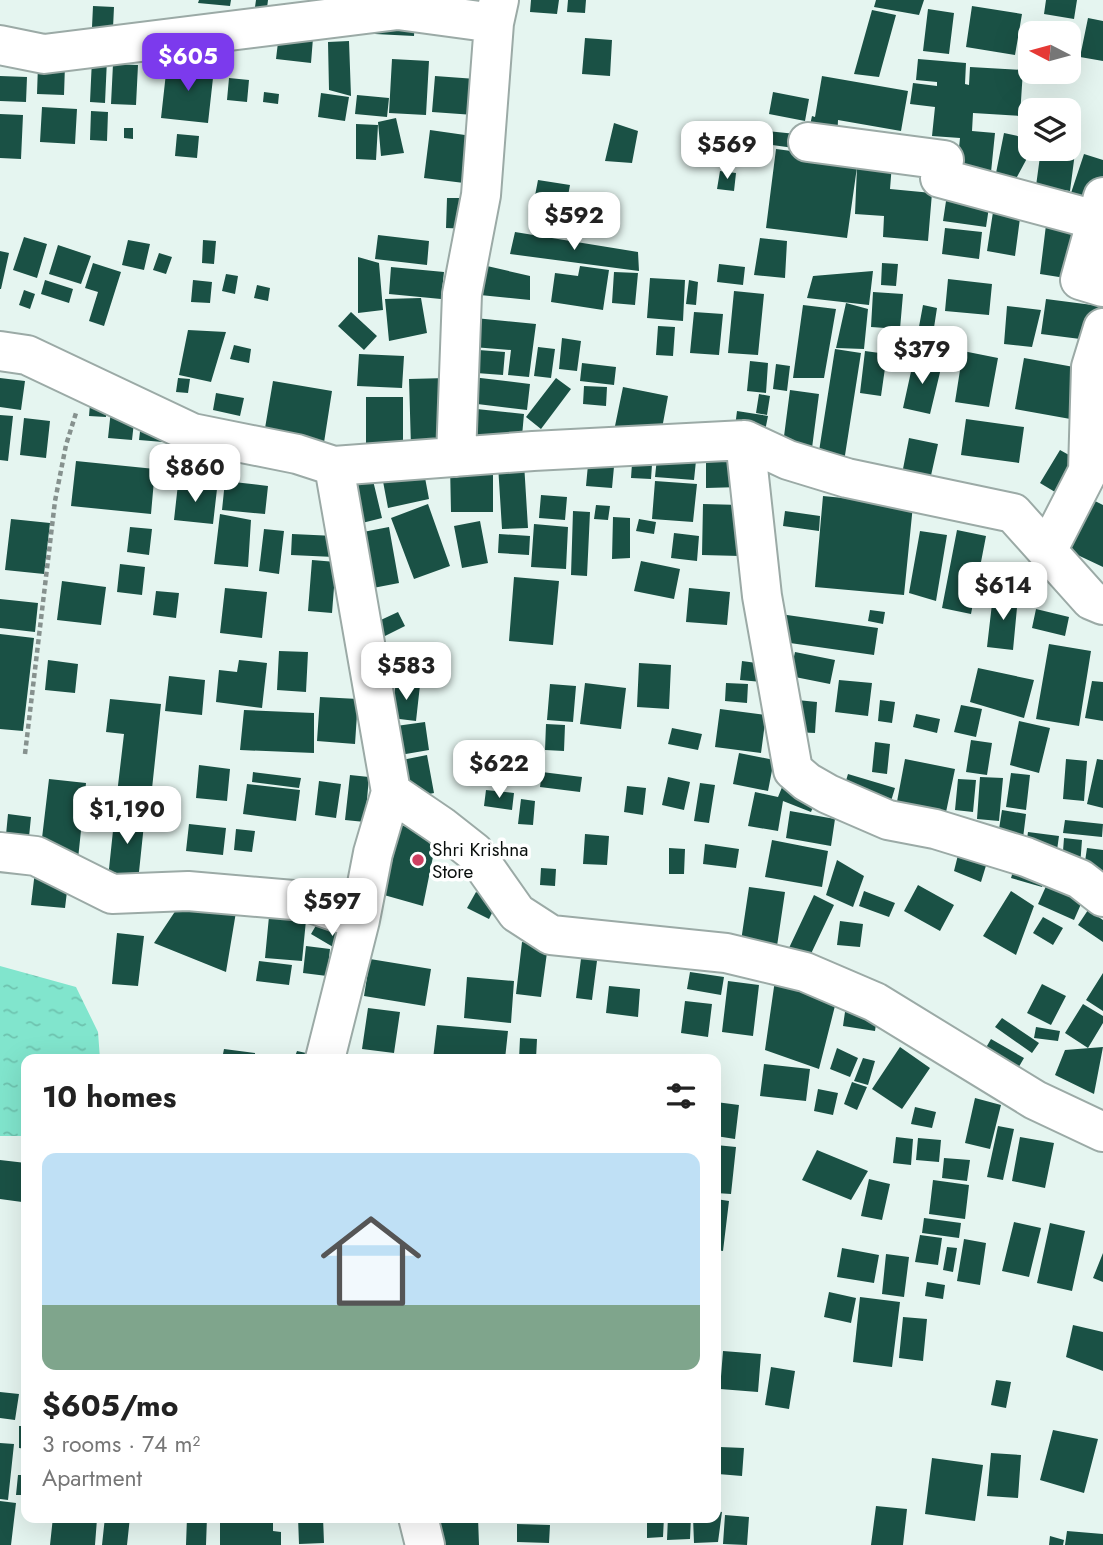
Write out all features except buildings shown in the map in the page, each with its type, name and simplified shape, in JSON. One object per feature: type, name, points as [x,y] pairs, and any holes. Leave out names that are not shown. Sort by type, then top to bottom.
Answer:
[{"type":"street","points":[[0,45],[44,54],[334,9],[496,12],[481,195],[462,294],[456,457]]},
{"type":"street","points":[[807,142],[944,160],[940,178],[1100,208],[1080,280],[1103,287]]},
{"type":"street","points":[[1047,551],[1088,471],[1091,367],[1103,328]]},
{"type":"street","points":[[0,351],[27,355],[192,433],[297,454],[334,466],[745,440],[788,460],[847,478],[1013,513],[1091,600],[1103,605]]},
{"type":"street","points":[[745,440],[762,596],[793,770],[828,794],[888,820],[935,829],[1026,857],[1080,878],[1103,897]]},
{"type":"street","points":[[326,1054],[360,920],[373,853],[391,792],[334,466]]},
{"type":"street","points":[[391,792],[442,826],[474,852],[517,913],[551,935],[726,953],[805,972],[876,1002],[1035,1100],[1103,1132]]},
{"type":"street","points":[[0,852],[36,856],[113,894],[188,891],[305,901],[360,920]]},
{"type":"street","points":[[420,1523],[425,1545]]},
{"type":"path","points":[[25,754],[55,501],[66,445],[86,383]]},
{"type":"water","points":[[0,966],[76,987],[98,1032],[100,1054],[21,1054],[21,1136],[0,1136]]},
{"type":"place","name":"Shri Krishna Store","points":[[418,860]]}]
